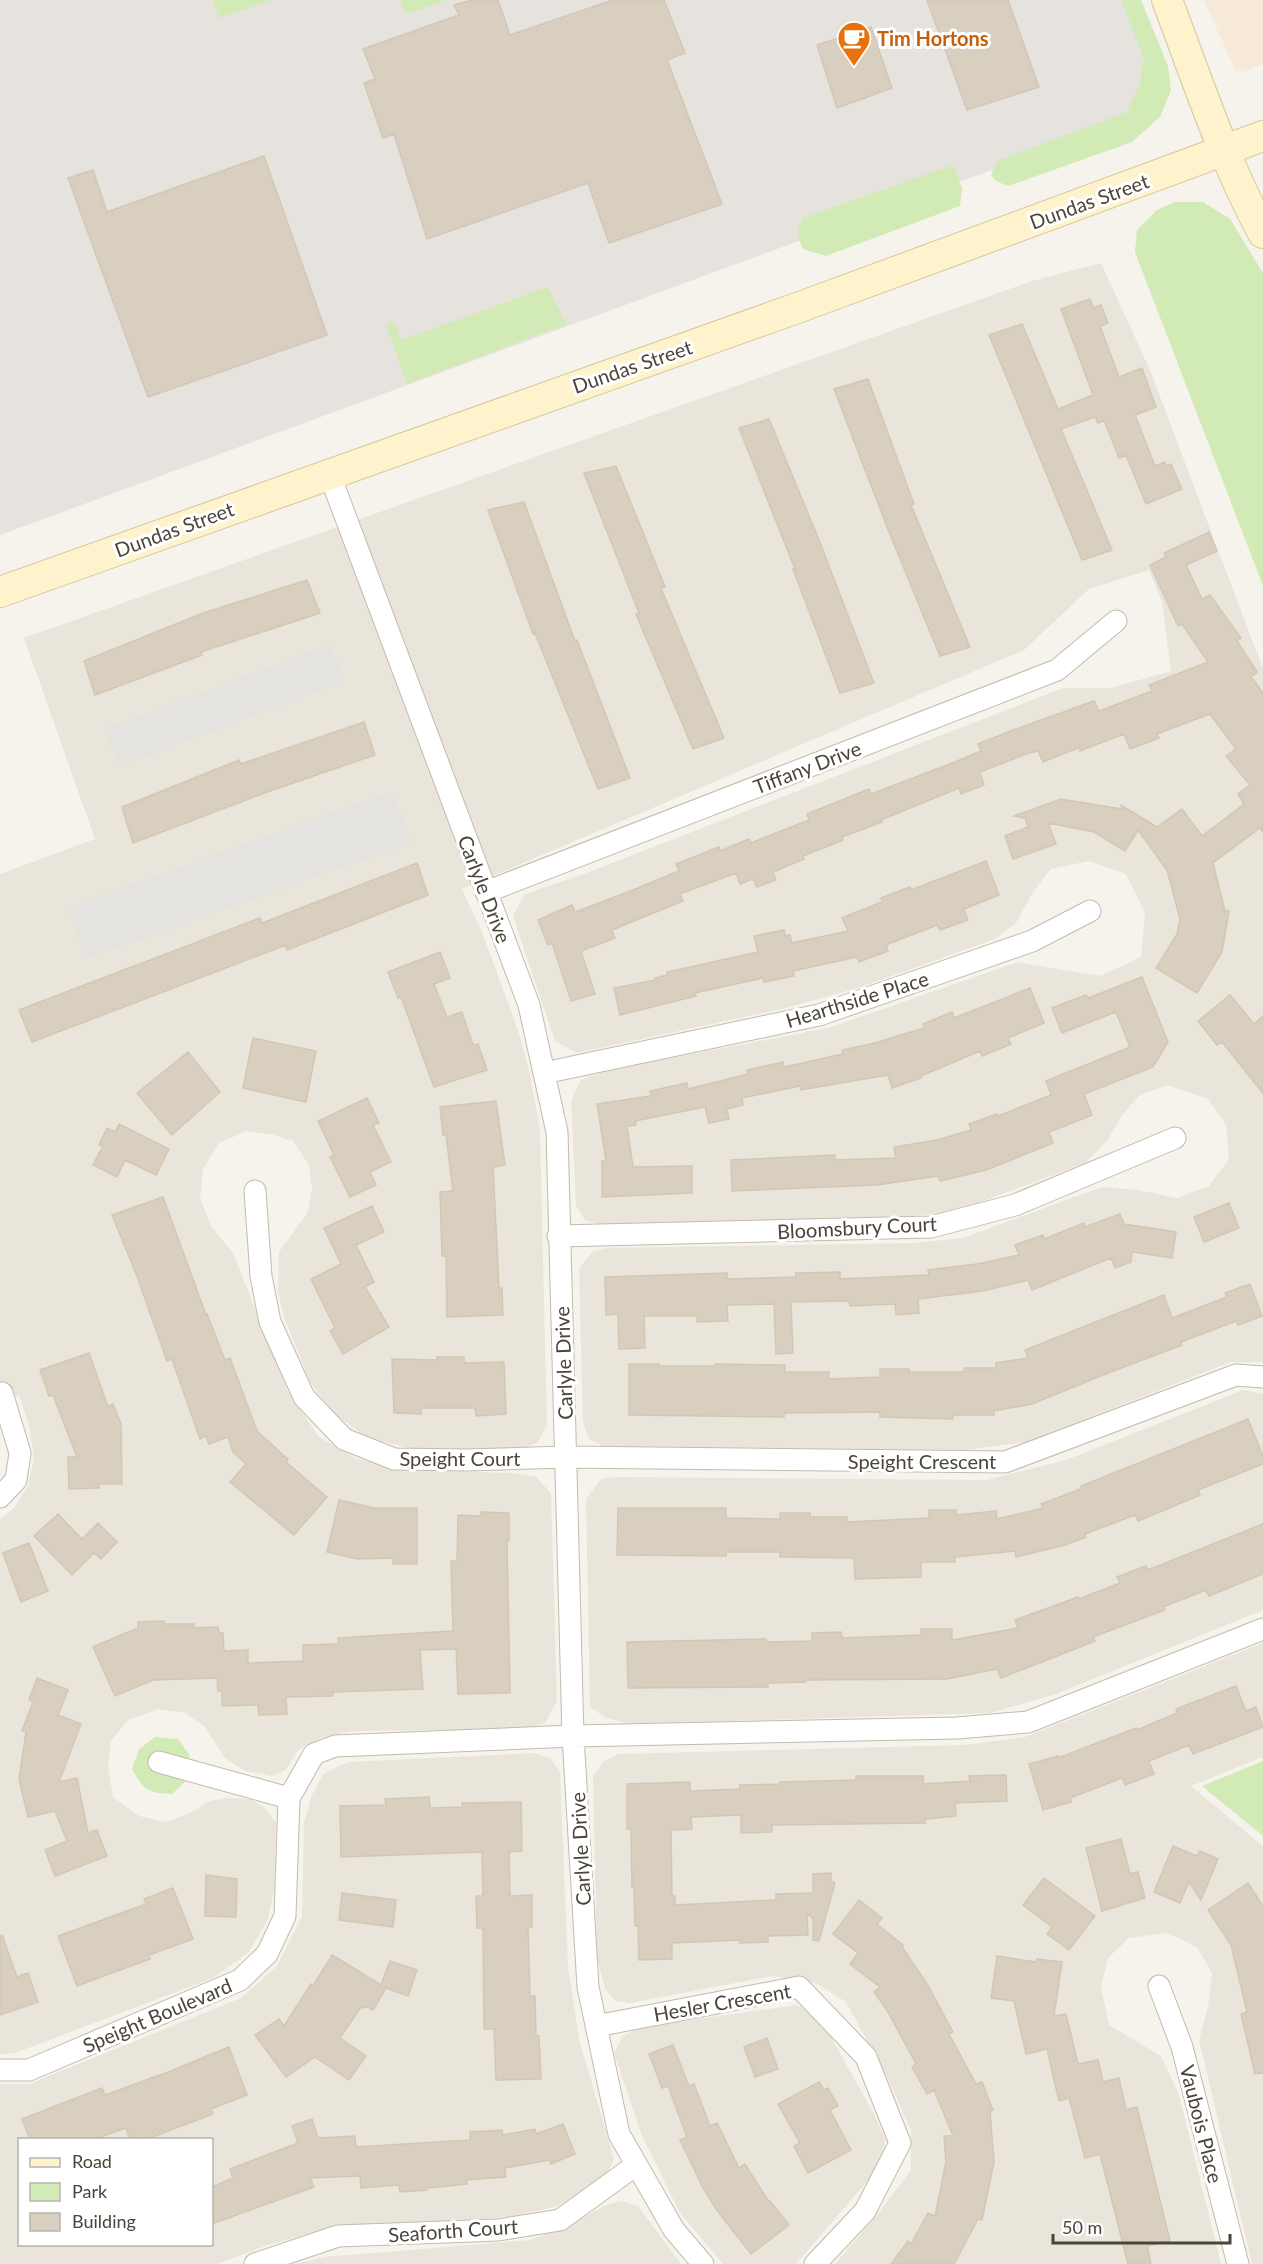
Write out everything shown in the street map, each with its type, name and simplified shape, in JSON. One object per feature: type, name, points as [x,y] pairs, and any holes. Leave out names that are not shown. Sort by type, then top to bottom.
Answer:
[{"type":"main road","points":[[1167,0],[1242,195],[1263,232]]},
{"type":"main road","name":"Dundas Street","points":[[0,592],[328,473],[800,307],[1263,136]]},
{"type":"street","name":"Carlyle Drive","points":[[328,473],[529,1005],[557,1132],[573,1736],[588,1987],[618,2134],[674,2230],[703,2264]]},
{"type":"street","name":"Tiffany Drive","points":[[486,892],[1057,670],[1116,621]]},
{"type":"street","name":"Hearthside Place","points":[[544,1073],[819,1015],[1032,941],[1090,911]]},
{"type":"street","name":"Bloomsbury Court","points":[[558,1236],[931,1227],[1015,1205],[1176,1138]]},
{"type":"street","name":"Speight Court","points":[[255,1191],[261,1276],[270,1322],[304,1397],[344,1438],[394,1459],[467,1460],[565,1457]]},
{"type":"street","name":"Speight Crescent","points":[[565,1457],[1005,1462],[1236,1375],[1263,1377]]},
{"type":"street","points":[[0,1497],[16,1480],[20,1453],[2,1394]]},
{"type":"street","points":[[573,1736],[957,1728],[1028,1722],[1263,1629]]},
{"type":"street","name":"Speight Boulevard","points":[[0,2070],[29,2070],[240,1980],[267,1954],[285,1916],[289,1798],[314,1754],[335,1746],[573,1736]]},
{"type":"street","points":[[159,1762],[289,1798]]},
{"type":"street","name":"Vaubois Place","points":[[1158,1986],[1182,2047],[1238,2264]]},
{"type":"street","name":"Hesler Crescent","points":[[596,2026],[799,1987],[866,2058],[900,2143],[865,2211],[814,2264]]},
{"type":"street","name":"Seaforth Court","points":[[255,2264],[338,2236],[498,2230],[560,2220],[636,2165]]},
{"type":"shaded area","points":[[0,0],[212,0],[219,17],[272,0],[400,0],[406,15],[447,0],[1131,0],[1156,73],[1136,117],[0,535]]},
{"type":"shaded area","points":[[1204,0],[1263,0],[1263,64],[1237,74]]},
{"type":"shaded area","points":[[1101,263],[1150,370],[1263,669],[1263,1362],[1231,1362],[1026,1442],[965,1450],[603,1446],[589,1439],[583,1422],[579,1268],[593,1251],[608,1248],[914,1243],[963,1238],[1102,1187],[1138,1190],[1177,1198],[1209,1186],[1229,1159],[1226,1125],[1208,1099],[1167,1085],[1140,1095],[1122,1115],[1107,1141],[1085,1163],[954,1212],[873,1219],[602,1226],[585,1220],[576,1206],[571,1101],[580,1081],[593,1075],[635,1065],[828,1028],[1018,962],[1100,976],[1141,957],[1145,913],[1126,874],[1089,861],[1051,869],[1033,892],[1016,923],[995,939],[861,987],[786,1008],[577,1053],[555,1041],[513,916],[525,894],[581,875],[1063,688],[1111,688],[1171,671],[1162,602],[1149,570],[1089,589],[1024,650],[462,889],[482,932],[518,1030],[530,1075],[540,1130],[547,1426],[537,1443],[517,1450],[408,1448],[366,1437],[333,1413],[310,1382],[284,1317],[278,1291],[279,1252],[308,1212],[312,1188],[309,1165],[293,1141],[274,1135],[247,1131],[219,1143],[203,1169],[200,1198],[211,1226],[233,1253],[288,1392],[319,1437],[355,1458],[398,1470],[511,1473],[535,1476],[551,1493],[557,1701],[545,1723],[524,1729],[354,1731],[322,1737],[298,1750],[286,1770],[273,1776],[245,1771],[225,1758],[204,1726],[185,1713],[158,1709],[128,1720],[111,1741],[108,1767],[113,1797],[139,1816],[166,1822],[190,1813],[210,1801],[229,1798],[251,1799],[266,1809],[276,1823],[274,1890],[268,1919],[249,1952],[213,1978],[15,2053],[0,2054],[0,1519],[14,1508],[28,1486],[34,1458],[29,1425],[19,1395],[0,1402],[0,874],[95,839],[24,638],[1032,281]]},
{"type":"shaded area","points":[[330,644],[345,681],[119,767],[105,729]]},
{"type":"shaded area","points":[[391,791],[413,842],[86,959],[69,907]]},
{"type":"shaded area","points":[[1243,1390],[1263,1394],[1263,1610],[1056,1694],[990,1713],[631,1724],[606,1718],[590,1707],[586,1499],[601,1479],[614,1477],[986,1480],[1066,1460]]},
{"type":"shaded area","points":[[1263,1643],[1263,1757],[1191,1786],[1263,1846],[1263,2264],[1252,2264],[1199,2040],[1208,2007],[1212,1973],[1197,1947],[1167,1933],[1129,1938],[1108,1958],[1101,1987],[1109,2025],[1161,2056],[1179,2095],[1221,2264],[835,2264],[877,2215],[911,2170],[911,2130],[888,2079],[846,2002],[816,1983],[772,1976],[630,2003],[615,2001],[605,1988],[597,1959],[593,1776],[605,1760],[619,1754],[965,1745],[1025,1737]]},
{"type":"shaded area","points":[[534,1753],[550,1758],[560,1773],[568,1968],[580,2043],[614,2159],[605,2177],[558,2206],[509,2217],[318,2231],[265,2246],[217,2264],[0,2264],[0,2084],[29,2084],[241,1998],[277,1966],[302,1916],[304,1823],[311,1797],[323,1774],[348,1762]]},
{"type":"shaded area","points":[[796,2005],[810,2012],[823,2023],[874,2114],[885,2139],[881,2165],[796,2264],[723,2264],[680,2213],[642,2136],[614,2053],[623,2036],[643,2027]]},
{"type":"shaded area","points":[[621,2201],[638,2206],[681,2264],[295,2264],[324,2257],[530,2240],[569,2225],[606,2205]]},
{"type":"green space","points":[[212,0],[272,0],[219,18]]},
{"type":"green space","points":[[400,0],[447,0],[406,15]]},
{"type":"green space","points":[[1121,0],[1141,0],[1168,66],[1171,90],[1160,117],[1132,142],[1008,186],[996,181],[991,175],[997,161],[1127,112],[1139,86],[1144,59]]},
{"type":"green space","points":[[953,165],[962,188],[960,206],[826,256],[803,249],[797,234],[803,218]]},
{"type":"green space","points":[[1175,202],[1203,202],[1230,219],[1263,273],[1263,586],[1135,252],[1137,230],[1157,210]]},
{"type":"green space","points":[[548,287],[566,324],[407,384],[386,324],[394,321],[401,340]]},
{"type":"green space","points":[[155,1737],[178,1739],[189,1754],[191,1776],[172,1794],[157,1793],[147,1789],[132,1769],[139,1749]]},
{"type":"green space","points":[[1263,1761],[1263,1836],[1202,1786]]},
{"type":"building","points":[[472,0],[498,0],[510,35],[613,0],[664,0],[685,53],[667,60],[722,204],[609,243],[588,183],[427,239],[394,134],[383,138],[364,83],[375,79],[363,49],[459,15],[454,5]]},
{"type":"building","points":[[927,0],[1008,0],[1039,87],[967,110]]},
{"type":"building","name":"Tim Hortons","points":[[871,27],[892,88],[837,108],[817,45]]},
{"type":"building","points":[[264,156],[327,335],[148,397],[68,178],[93,170],[107,212]]},
{"type":"building","points":[[1090,299],[1093,308],[1101,305],[1108,323],[1100,326],[1119,377],[1142,368],[1156,407],[1135,415],[1155,466],[1165,462],[1166,466],[1171,464],[1182,489],[1146,504],[1126,455],[1119,458],[1104,420],[1098,423],[1095,417],[1061,429],[1112,550],[1082,560],[989,335],[1022,324],[1058,409],[1093,395],[1061,309]]},
{"type":"building","points":[[868,379],[914,504],[911,505],[970,647],[940,656],[834,389]]},
{"type":"building","points":[[769,419],[874,683],[840,693],[793,569],[795,569],[739,428]]},
{"type":"building","points":[[616,466],[665,587],[661,588],[724,738],[693,749],[636,614],[639,613],[584,473]]},
{"type":"building","points":[[524,502],[575,641],[577,640],[630,778],[598,789],[535,633],[533,634],[488,510]]},
{"type":"building","points":[[1209,532],[1217,551],[1186,565],[1202,599],[1210,595],[1241,638],[1237,641],[1257,672],[1251,677],[1263,693],[1263,832],[1260,828],[1213,863],[1225,911],[1229,911],[1222,952],[1197,993],[1156,968],[1177,934],[1180,919],[1167,870],[1138,830],[1125,851],[1094,832],[1048,823],[1056,844],[1013,859],[1005,836],[1028,827],[1025,818],[1014,816],[1061,799],[1122,809],[1121,805],[1157,827],[1182,809],[1202,836],[1244,804],[1238,794],[1250,785],[1226,756],[1236,749],[1210,714],[1157,734],[1159,738],[1130,749],[1124,734],[1080,751],[1080,747],[1043,762],[1038,751],[1029,753],[980,772],[984,785],[961,794],[959,788],[842,837],[843,840],[803,856],[804,859],[773,872],[776,880],[757,887],[753,879],[740,884],[736,873],[680,894],[683,901],[612,930],[615,938],[581,951],[595,994],[571,1001],[552,943],[548,945],[538,920],[572,905],[575,912],[628,892],[679,871],[676,864],[719,847],[720,851],[749,839],[751,843],[809,820],[807,814],[869,789],[871,794],[950,764],[981,751],[978,744],[1013,730],[1094,701],[1099,711],[1152,691],[1149,685],[1208,662],[1182,624],[1178,626],[1150,565],[1166,557],[1164,553]]},
{"type":"building","points":[[307,580],[320,613],[201,652],[202,655],[95,695],[84,661],[203,613]]},
{"type":"building","points":[[364,722],[375,755],[267,792],[133,843],[122,807],[239,760],[241,764]]},
{"type":"building","points":[[986,861],[999,895],[964,909],[968,920],[940,930],[937,925],[886,945],[888,951],[859,962],[857,957],[793,971],[794,976],[764,982],[763,978],[695,993],[696,996],[620,1015],[614,988],[655,980],[655,978],[667,975],[667,972],[758,952],[754,936],[784,930],[785,936],[790,935],[792,943],[848,931],[842,918],[882,902],[881,898],[910,887],[911,890]]},
{"type":"building","points":[[417,863],[428,895],[287,950],[286,945],[32,1042],[19,1010],[260,918],[262,923]]},
{"type":"building","points":[[440,952],[450,978],[434,984],[447,1017],[462,1012],[473,1045],[478,1044],[487,1070],[434,1087],[401,997],[398,998],[388,972]]},
{"type":"building","points":[[1142,977],[1168,1042],[1153,1067],[1084,1094],[1092,1115],[1049,1132],[1053,1143],[986,1170],[940,1181],[938,1176],[877,1185],[732,1191],[731,1160],[835,1155],[835,1160],[896,1158],[894,1147],[937,1140],[971,1130],[969,1124],[997,1114],[998,1116],[1051,1095],[1046,1081],[1130,1047],[1116,1012],[1062,1033],[1052,1008],[1086,995],[1088,998]]},
{"type":"building","points":[[1030,988],[1044,1023],[1008,1038],[1011,1044],[982,1056],[980,1051],[921,1076],[921,1078],[892,1088],[888,1075],[801,1090],[800,1086],[742,1098],[743,1105],[727,1109],[729,1119],[709,1123],[705,1107],[635,1121],[636,1125],[627,1126],[633,1167],[692,1166],[692,1193],[602,1197],[602,1161],[606,1161],[597,1104],[651,1096],[650,1091],[687,1083],[688,1089],[748,1074],[747,1070],[783,1062],[784,1067],[843,1054],[842,1050],[924,1028],[923,1024],[952,1012],[954,1018]]},
{"type":"building","points":[[1230,995],[1254,1024],[1263,1016],[1263,1093],[1222,1042],[1217,1045],[1198,1021]]},
{"type":"building","points":[[253,1038],[316,1051],[306,1102],[243,1088]]},
{"type":"building","points":[[188,1052],[220,1092],[172,1135],[137,1093]]},
{"type":"building","points":[[367,1098],[379,1123],[373,1125],[391,1162],[370,1172],[376,1185],[350,1197],[330,1157],[334,1155],[318,1121]]},
{"type":"building","points":[[496,1101],[505,1165],[493,1167],[499,1288],[502,1288],[503,1315],[447,1317],[446,1256],[442,1256],[440,1192],[453,1191],[440,1107]]},
{"type":"building","points":[[119,1124],[169,1149],[156,1175],[125,1160],[117,1177],[93,1165],[103,1146],[99,1145],[107,1128],[115,1132]]},
{"type":"building","points":[[163,1197],[206,1315],[225,1360],[230,1358],[257,1431],[288,1459],[286,1462],[327,1497],[294,1535],[230,1482],[246,1464],[233,1452],[228,1437],[209,1444],[206,1436],[200,1439],[172,1359],[167,1361],[137,1276],[112,1215]]},
{"type":"building","points":[[1229,1203],[1239,1228],[1204,1242],[1194,1217]]},
{"type":"building","points":[[372,1206],[384,1232],[356,1245],[374,1282],[365,1287],[389,1327],[343,1354],[330,1331],[335,1328],[311,1279],[341,1264],[324,1228]]},
{"type":"building","points":[[1120,1214],[1124,1224],[1176,1232],[1172,1258],[1132,1252],[1131,1262],[1115,1268],[1111,1258],[1032,1290],[1028,1280],[983,1291],[918,1299],[919,1313],[896,1315],[895,1304],[850,1306],[849,1301],[791,1302],[793,1353],[776,1354],[774,1304],[727,1305],[728,1321],[697,1322],[697,1316],[644,1316],[645,1348],[619,1349],[618,1314],[606,1315],[605,1277],[727,1273],[727,1279],[796,1277],[796,1273],[840,1272],[840,1279],[929,1275],[928,1270],[977,1264],[1019,1255],[1015,1245],[1043,1235],[1044,1239],[1084,1223],[1085,1227]]},
{"type":"building","points":[[1250,1284],[1262,1316],[1238,1325],[1236,1321],[1181,1342],[1182,1345],[1032,1404],[994,1411],[994,1415],[953,1415],[953,1419],[880,1417],[880,1412],[784,1413],[784,1417],[629,1415],[629,1364],[659,1364],[659,1366],[785,1365],[785,1372],[829,1372],[829,1379],[880,1377],[880,1369],[909,1369],[909,1372],[964,1372],[964,1368],[996,1368],[996,1363],[1028,1358],[1025,1350],[1164,1295],[1172,1318],[1227,1297],[1225,1293]]},
{"type":"building","points":[[89,1353],[108,1407],[113,1404],[121,1424],[122,1484],[99,1484],[99,1488],[69,1489],[68,1457],[77,1457],[53,1395],[49,1396],[40,1370]]},
{"type":"building","points":[[437,1357],[464,1357],[464,1363],[504,1362],[506,1414],[476,1416],[475,1408],[421,1408],[421,1414],[394,1413],[392,1359],[437,1360]]},
{"type":"building","points":[[1248,1419],[1263,1456],[1263,1464],[1198,1490],[1200,1495],[1138,1521],[1135,1515],[1085,1534],[1086,1537],[1065,1545],[1016,1557],[1015,1551],[955,1557],[955,1562],[921,1562],[921,1577],[855,1579],[854,1558],[780,1557],[780,1552],[726,1552],[726,1556],[617,1555],[618,1508],[726,1508],[726,1518],[780,1519],[780,1513],[810,1513],[810,1517],[847,1517],[847,1522],[929,1518],[929,1510],[956,1510],[956,1515],[996,1511],[997,1519],[1043,1508],[1041,1504],[1081,1489],[1081,1486]]},
{"type":"building","points":[[339,1500],[374,1508],[417,1508],[417,1564],[393,1564],[393,1558],[357,1559],[327,1552]]},
{"type":"building","points":[[481,1512],[509,1513],[509,1541],[507,1541],[510,1693],[458,1694],[456,1649],[420,1650],[423,1689],[333,1692],[333,1696],[286,1697],[287,1714],[259,1715],[258,1705],[222,1706],[222,1691],[218,1691],[217,1678],[153,1680],[115,1696],[93,1647],[138,1628],[138,1622],[164,1621],[164,1624],[194,1624],[194,1628],[218,1627],[219,1633],[223,1633],[224,1651],[248,1650],[248,1663],[303,1661],[303,1645],[338,1644],[338,1638],[453,1631],[451,1561],[457,1561],[458,1515],[481,1516]]},
{"type":"building","points":[[58,1514],[82,1539],[98,1523],[117,1542],[101,1559],[94,1553],[72,1575],[34,1536]]},
{"type":"building","points":[[1263,1524],[1263,1574],[1209,1596],[1206,1590],[1163,1607],[1165,1610],[1093,1637],[1095,1641],[1001,1678],[997,1669],[947,1679],[806,1680],[806,1682],[768,1683],[768,1687],[628,1688],[627,1642],[766,1639],[766,1642],[812,1641],[812,1633],[841,1632],[842,1638],[921,1635],[921,1629],[952,1629],[952,1640],[1018,1628],[1015,1620],[1078,1597],[1079,1599],[1120,1583],[1117,1577],[1146,1566],[1148,1570]]},
{"type":"building","points":[[29,1543],[48,1591],[21,1602],[3,1553]]},
{"type":"building","points":[[37,1678],[68,1690],[58,1715],[81,1724],[59,1782],[77,1778],[88,1833],[97,1830],[107,1856],[55,1876],[45,1850],[67,1841],[55,1811],[28,1817],[19,1779],[26,1732],[22,1731],[33,1702],[29,1700]]},
{"type":"building","points":[[1236,1686],[1246,1711],[1256,1707],[1263,1727],[1193,1754],[1189,1745],[1149,1761],[1154,1774],[1125,1785],[1122,1778],[1070,1798],[1071,1802],[1043,1810],[1029,1764],[1058,1756],[1058,1758],[1136,1728],[1137,1730],[1177,1713],[1176,1709]]},
{"type":"building","points":[[1006,1775],[1007,1801],[955,1803],[956,1816],[925,1819],[925,1823],[772,1825],[772,1832],[741,1833],[741,1815],[691,1817],[692,1829],[671,1830],[672,1896],[675,1896],[675,1905],[776,1900],[776,1894],[813,1893],[813,1874],[831,1873],[831,1881],[835,1883],[819,1941],[813,1940],[813,1918],[807,1914],[808,1935],[768,1936],[768,1942],[740,1943],[740,1940],[672,1943],[672,1959],[639,1960],[638,1926],[635,1926],[634,1887],[632,1887],[631,1829],[627,1829],[627,1784],[690,1782],[690,1791],[740,1789],[740,1785],[780,1784],[780,1782],[856,1780],[856,1776],[923,1776],[924,1784],[970,1781],[969,1776]]},
{"type":"building","points":[[429,1797],[430,1808],[462,1807],[462,1803],[521,1802],[522,1851],[509,1852],[510,1896],[532,1895],[532,1927],[528,1927],[530,1996],[535,1996],[536,2036],[539,2036],[541,2079],[496,2080],[494,2029],[484,2029],[483,1928],[477,1928],[476,1896],[483,1896],[482,1852],[341,1857],[340,1806],[386,1805],[385,1799]]},
{"type":"building","points":[[1121,1839],[1130,1874],[1138,1872],[1145,1898],[1102,1911],[1086,1848]]},
{"type":"building","points":[[1173,1846],[1197,1856],[1200,1851],[1218,1859],[1201,1900],[1189,1882],[1180,1903],[1154,1892]]},
{"type":"building","points":[[206,1875],[237,1879],[236,1917],[205,1916]]},
{"type":"building","points":[[1044,1878],[1095,1916],[1069,1950],[1047,1934],[1052,1927],[1023,1905]]},
{"type":"building","points":[[1248,1883],[1263,1906],[1263,2073],[1255,2074],[1241,2014],[1247,2012],[1231,1945],[1208,1910]]},
{"type":"building","points":[[173,1888],[193,1939],[149,1955],[150,1959],[77,1986],[58,1936],[146,1904],[144,1899]]},
{"type":"building","points":[[342,1893],[396,1900],[393,1927],[339,1920]]},
{"type":"building","points":[[859,1900],[882,1918],[877,1924],[903,1945],[902,1947],[927,1984],[953,2032],[949,2034],[976,2084],[982,2082],[993,2110],[990,2111],[994,2162],[982,2220],[978,2219],[954,2264],[891,2264],[908,2241],[911,2244],[928,2213],[935,2216],[946,2162],[944,2136],[953,2136],[934,2090],[927,2094],[912,2067],[916,2064],[888,2012],[874,1992],[880,1987],[850,1964],[858,1953],[833,1934]]},
{"type":"building","points":[[2,1935],[17,1977],[28,1973],[38,2002],[0,2015],[0,1936]]},
{"type":"building","points":[[332,1955],[381,1985],[390,1961],[417,1970],[408,1996],[386,1988],[373,2010],[365,2006],[361,2007],[340,2038],[366,2056],[349,2080],[315,2057],[286,2077],[255,2035],[279,2019],[284,2026]]},
{"type":"building","points":[[997,1956],[1036,1962],[1037,1959],[1062,1962],[1054,2016],[1066,2014],[1078,2064],[1098,2060],[1103,2082],[1119,2078],[1126,2110],[1137,2107],[1170,2241],[1147,2246],[1151,2264],[1128,2264],[1100,2154],[1085,2158],[1069,2098],[1059,2101],[1047,2049],[1026,2054],[1014,2001],[991,1998]]},
{"type":"building","points":[[767,2038],[778,2069],[755,2077],[744,2047]]},
{"type":"building","points":[[673,2045],[689,2086],[694,2084],[710,2126],[717,2123],[739,2168],[745,2164],[769,2202],[789,2225],[751,2254],[716,2209],[680,2140],[687,2137],[668,2086],[662,2088],[649,2054]]},
{"type":"building","points":[[229,2047],[247,2095],[211,2109],[213,2114],[150,2138],[130,2138],[126,2128],[98,2138],[30,2138],[22,2119],[102,2088],[105,2095]]},
{"type":"building","points":[[819,2082],[824,2090],[828,2088],[838,2106],[830,2110],[851,2150],[808,2173],[794,2146],[800,2143],[778,2104]]},
{"type":"building","points":[[312,2119],[318,2138],[355,2136],[356,2147],[470,2140],[470,2132],[502,2130],[503,2135],[535,2129],[536,2134],[563,2124],[575,2154],[551,2164],[549,2160],[505,2168],[506,2177],[466,2180],[467,2184],[427,2188],[427,2190],[400,2192],[399,2185],[361,2188],[360,2176],[310,2178],[314,2187],[213,2224],[213,2187],[233,2178],[230,2169],[298,2143],[292,2126]]},
{"type":"place","name":"Tim Hortons","points":[[854,67]]}]
